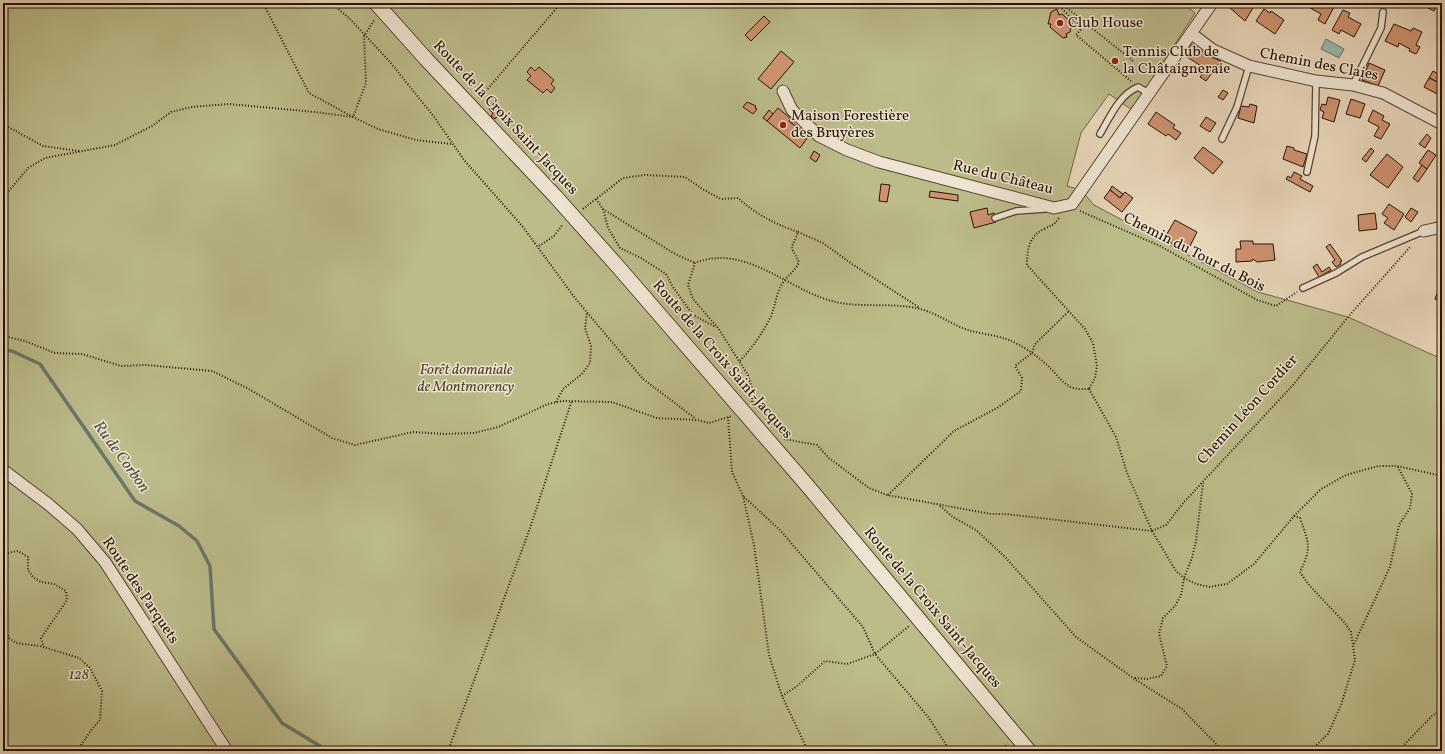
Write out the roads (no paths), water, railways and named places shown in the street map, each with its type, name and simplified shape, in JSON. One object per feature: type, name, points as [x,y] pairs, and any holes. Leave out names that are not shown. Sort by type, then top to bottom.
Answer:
[{"type":"street","name":"Rue du Château","points":[[782,91],[792,110],[819,136],[847,150],[879,162],[1057,212],[1072,204],[1192,34],[1212,3]]},
{"type":"street","name":"Route de la Croix Saint-Jacques","points":[[379,6],[472,108],[574,216],[750,409],[918,618],[1029,751]]},
{"type":"street","name":"Chemin des Claies","points":[[1192,34],[1213,50],[1249,66],[1316,81],[1353,85],[1383,93],[1442,124]]},
{"type":"street","points":[[1424,231],[1442,227]]},
{"type":"street","name":"Route des Parquets","points":[[3,470],[48,504],[77,529],[105,562],[227,751]]},
{"type":"lane","points":[[1353,85],[1380,28],[1383,12]]},
{"type":"lane","points":[[1222,139],[1237,107],[1249,66]]},
{"type":"lane","points":[[1307,172],[1315,136],[1316,81]]},
{"type":"lane","points":[[1100,134],[1122,98],[1130,91],[1138,87],[1150,94]]},
{"type":"lane","points":[[995,218],[1016,211],[1057,212]]},
{"type":"lane","points":[[1303,288],[1336,273],[1362,257],[1424,231]]},
{"type":"water","points":[[1326,39],[1344,49],[1339,58],[1321,49]]},
{"type":"waterway","name":"Ru de Corbon","points":[[3,350],[12,351],[40,364],[135,501],[179,526],[197,541],[210,566],[214,629],[282,723],[328,751]]},
{"type":"place","name":"Club House","points":[[1060,23]]},
{"type":"place","name":"Tennis Club de la Châtaigneraie","points":[[1115,61]]},
{"type":"place","name":"Maison Forestière des Bruyères","points":[[783,125]]},
{"type":"park label","name":"Forêt domaniale de Montmorency","points":[[466,378]]},
{"type":"park label","name":"128","points":[[79,675]]}]
